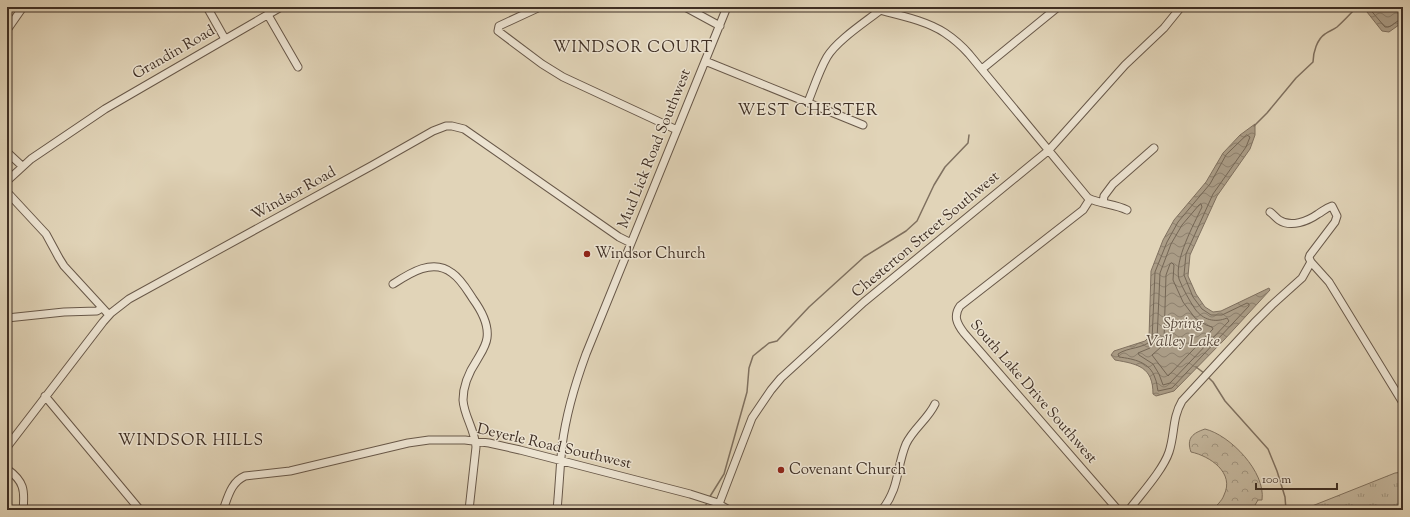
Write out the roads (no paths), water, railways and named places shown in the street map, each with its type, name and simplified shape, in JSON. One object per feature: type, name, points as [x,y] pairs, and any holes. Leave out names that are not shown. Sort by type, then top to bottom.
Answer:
[{"type":"street","points":[[207,7],[225,39]]},
{"type":"street","name":"Grandin Road","points":[[7,181],[22,166],[102,111],[281,7]]},
{"type":"street","points":[[540,7],[499,26],[498,31],[542,64],[563,77],[677,130]]},
{"type":"street","points":[[685,7],[720,26]]},
{"type":"street","name":"Mud Lick Road Southwest","points":[[557,510],[561,460],[566,426],[576,380],[727,7]]},
{"type":"street","points":[[868,7],[882,9],[925,24],[945,33],[965,49],[1090,199],[1115,205],[1127,210]]},
{"type":"street","points":[[982,69],[1058,7]]},
{"type":"street","name":"Chesterton Street Southwest","points":[[713,502],[752,418],[770,390],[781,378],[864,302],[1049,150],[1120,70],[1164,28],[1181,7]]},
{"type":"street","points":[[7,30],[20,8]]},
{"type":"street","points":[[808,102],[820,71],[830,52],[882,9]]},
{"type":"street","points":[[268,15],[298,67]]},
{"type":"street","points":[[705,61],[863,125]]},
{"type":"street","name":"Windsor Road","points":[[7,447],[109,315],[129,299],[433,131],[446,126],[458,126],[474,135],[619,237],[631,243]]},
{"type":"street","points":[[1103,203],[1104,196],[1112,184],[1154,148]]},
{"type":"street","points":[[7,152],[22,166]]},
{"type":"street","points":[[7,192],[46,234],[64,266],[109,315]]},
{"type":"street","name":"South Lake Drive Southwest","points":[[1090,199],[1083,210],[960,306],[957,310],[956,318],[957,323],[964,332],[1118,510]]},
{"type":"street","points":[[1270,212],[1285,223],[1298,223],[1311,218],[1332,206],[1336,213],[1336,219],[1309,258],[1333,289],[1403,403]]},
{"type":"street","points":[[1129,510],[1167,457],[1172,444],[1176,415],[1182,401],[1258,319],[1302,278],[1311,262]]},
{"type":"street","points":[[393,284],[404,276],[422,268],[441,268],[448,270],[457,277],[481,312],[487,330],[486,342],[467,379],[464,390],[464,405],[476,441],[469,510]]},
{"type":"street","points":[[7,318],[64,312],[98,311],[102,308]]},
{"type":"street","points":[[46,396],[140,510]]},
{"type":"street","points":[[882,510],[893,492],[907,442],[918,427],[928,417],[935,404]]},
{"type":"street","name":"Deyerle Road Southwest","points":[[224,510],[234,484],[240,478],[245,476],[290,471],[408,443],[425,440],[442,440],[476,441],[561,460],[690,494],[713,502],[729,510]]},
{"type":"street","points":[[7,469],[17,478],[24,489],[23,510]]},
{"type":"water","points":[[1363,7],[1403,7],[1403,22],[1389,32],[1382,31]]},
{"type":"water","name":"Spring Valley Lake","points":[[1255,124],[1255,135],[1250,149],[1217,196],[1190,255],[1188,276],[1196,294],[1205,307],[1213,312],[1221,311],[1269,288],[1270,290],[1174,391],[1156,396],[1153,394],[1150,378],[1143,368],[1131,363],[1115,360],[1111,355],[1114,351],[1145,341],[1149,337],[1151,271],[1163,240],[1174,220],[1206,182],[1223,153],[1240,135]]},
{"type":"waterway","points":[[1254,126],[1267,113],[1296,78],[1313,62],[1316,46],[1322,36],[1337,27],[1357,7]]},
{"type":"waterway","points":[[709,498],[724,474],[747,392],[749,368],[753,356],[769,343],[777,341],[809,307],[864,257],[906,231],[917,221],[934,185],[945,167],[968,143],[969,135]]},
{"type":"waterway","points":[[1196,367],[1204,373]]},
{"type":"waterway","points":[[1208,377],[1225,401],[1268,449],[1285,497],[1286,510]]},
{"type":"waterway","points":[[703,510],[708,501]]},
{"type":"place","name":"Windsor Church","points":[[587,254]]},
{"type":"place","name":"Covenant Church","points":[[781,470]]},
{"type":"district","name":"WINDSOR COURT","points":[[633,48]]},
{"type":"district","name":"WEST CHESTER","points":[[808,111]]},
{"type":"district","name":"WINDSOR HILLS","points":[[191,441]]}]
